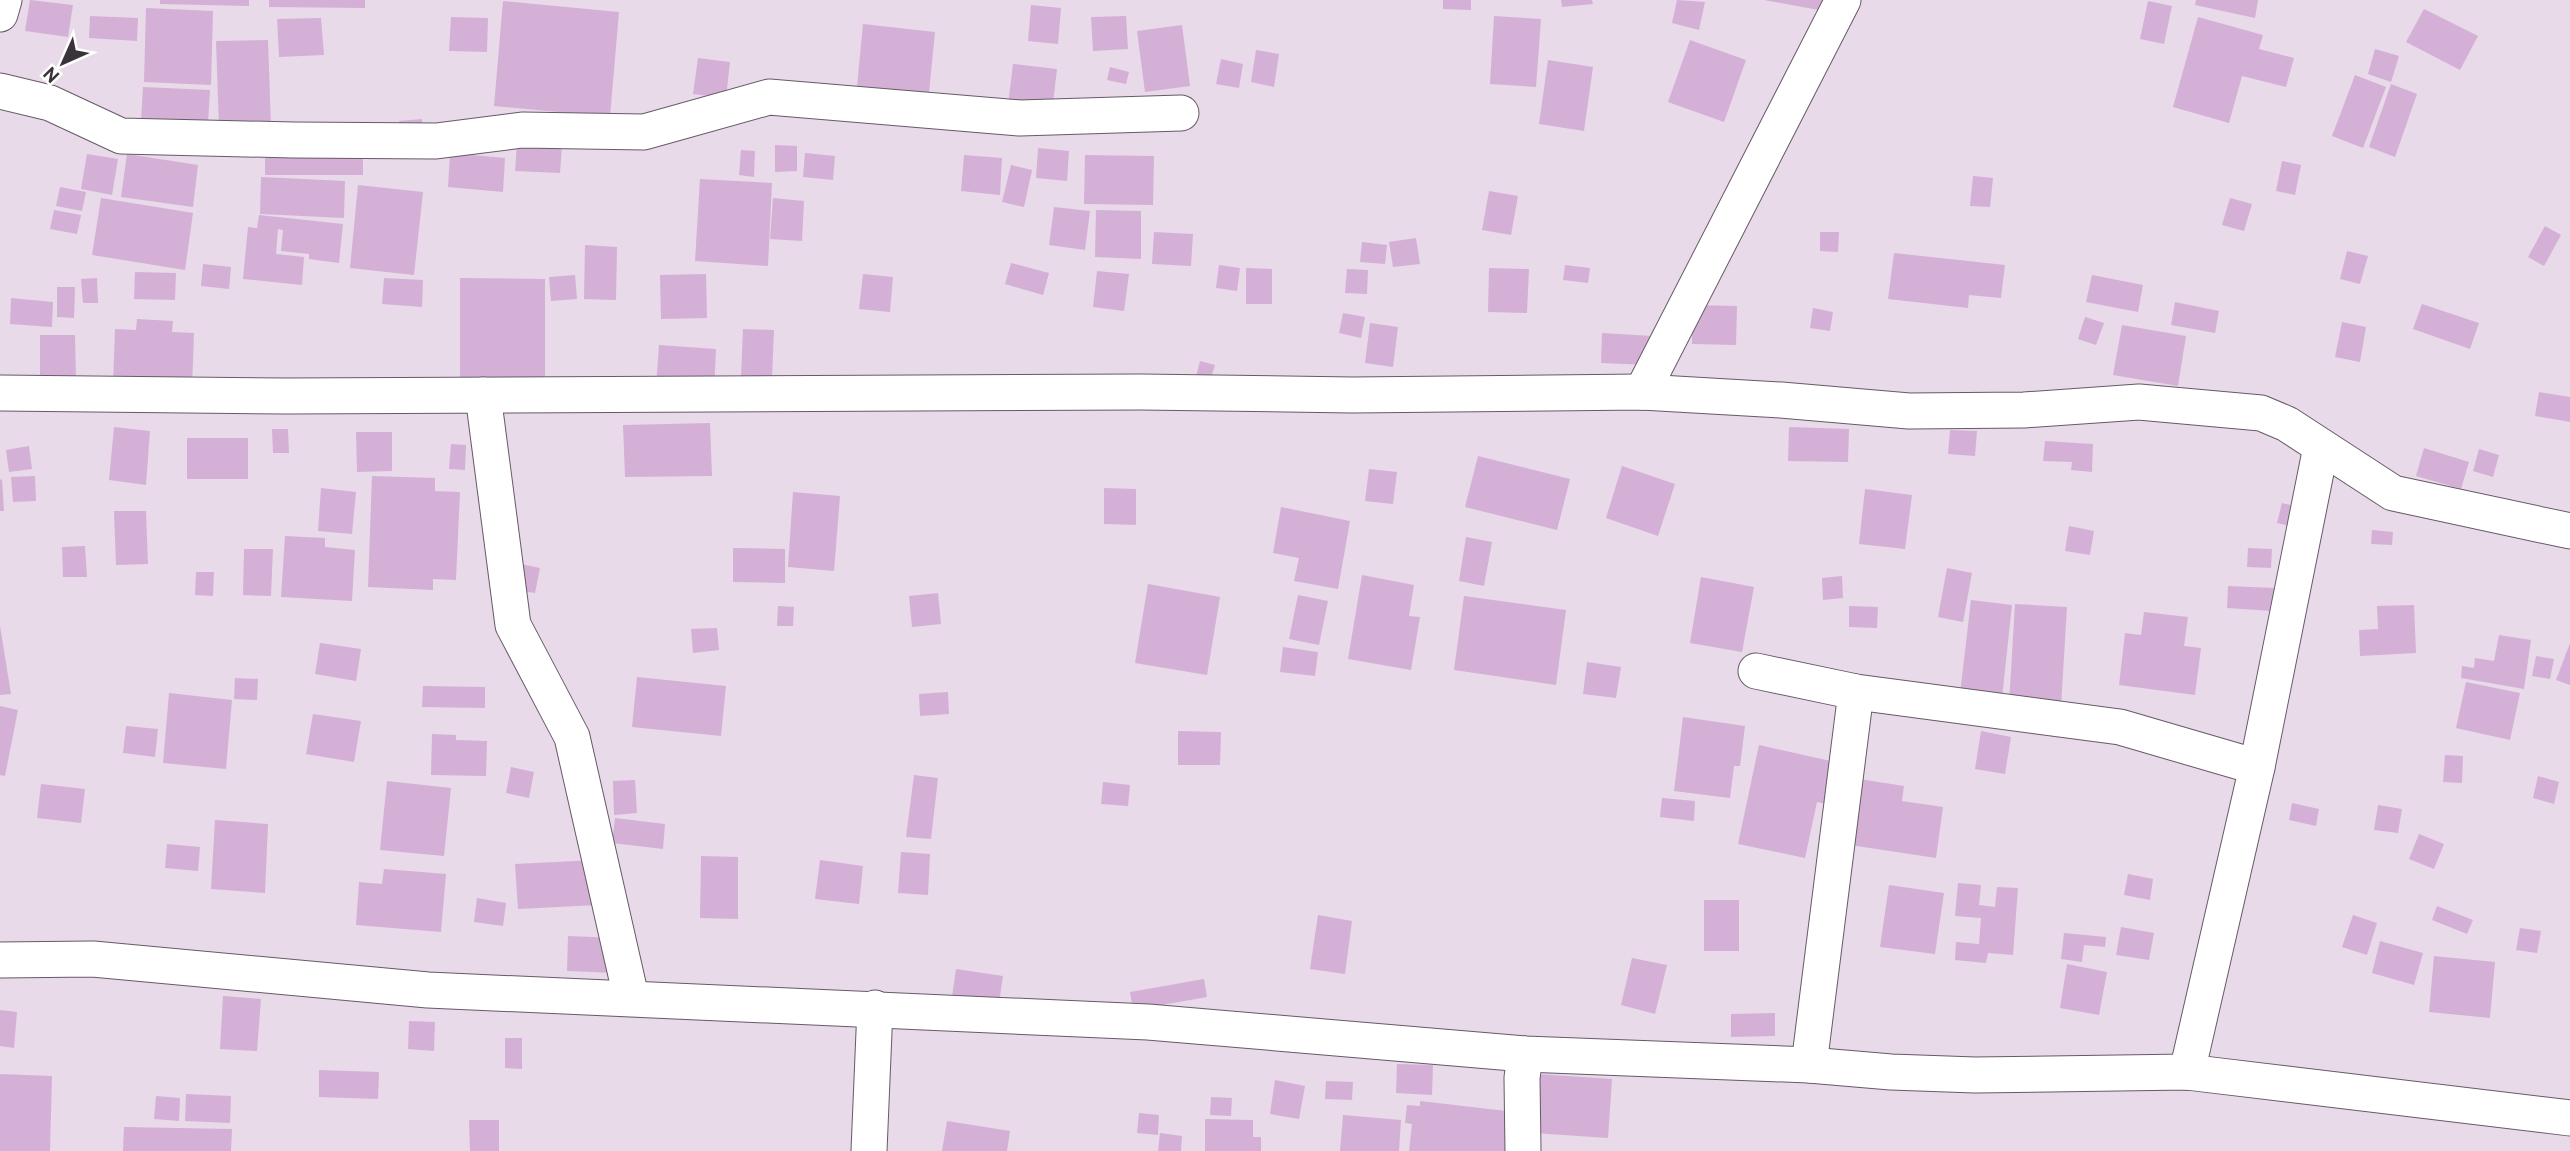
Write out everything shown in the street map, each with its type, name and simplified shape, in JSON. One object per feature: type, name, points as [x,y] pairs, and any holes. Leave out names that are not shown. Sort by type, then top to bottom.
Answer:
[{"type":"street","points":[[0,14],[4,0]]},
{"type":"street","points":[[1642,392],[1843,0]]},
{"type":"street","points":[[0,90],[50,103],[121,136],[293,140],[436,141],[522,130],[644,132],[769,97],[1020,118],[1181,113]]},
{"type":"street","points":[[0,393],[96,396],[1128,392],[1353,395],[1642,392],[1909,411],[2024,410],[2138,402],[2261,414],[2287,424],[2393,493],[2570,531]]},
{"type":"street","points":[[483,395],[513,625],[572,737],[631,997]]},
{"type":"street","points":[[2187,1072],[2257,767],[2321,447]]},
{"type":"street","points":[[1756,671],[1856,692],[2120,727],[2257,767]]},
{"type":"street","points":[[1809,1065],[1856,692]]},
{"type":"street","points":[[0,960],[93,959],[428,990],[1148,1022],[1525,1054],[1809,1065],[1975,1075],[2187,1072],[2570,1118]]},
{"type":"street","points":[[869,1151],[875,1008]]},
{"type":"street","points":[[1523,1151],[1521,1078],[1525,1054]]},
{"type":"building","points":[[30,0],[73,5],[68,37],[25,31]]},
{"type":"building","points":[[160,0],[249,0],[249,6],[160,4]]},
{"type":"building","points":[[269,0],[365,0],[365,8],[269,7]]},
{"type":"building","points":[[1443,0],[1471,0],[1471,10],[1443,9]]},
{"type":"building","points":[[1561,0],[1592,0],[1593,4],[1562,7]]},
{"type":"building","points":[[1677,0],[1705,2],[1699,30],[1672,23]]},
{"type":"building","points":[[1764,0],[1825,0],[1824,11]]},
{"type":"building","points":[[2196,0],[2258,0],[2255,18],[2195,5]]},
{"type":"building","points":[[503,1],[619,12],[610,117],[494,106]]},
{"type":"building","points":[[2148,1],[2172,6],[2164,44],[2140,39]]},
{"type":"building","points":[[1031,5],[1061,8],[1058,44],[1028,41]]},
{"type":"building","points":[[146,8],[213,11],[211,85],[144,82]]},
{"type":"building","points":[[2424,9],[2478,36],[2460,70],[2406,42]]},
{"type":"building","points":[[90,16],[138,18],[137,41],[89,38]]},
{"type":"building","points":[[1126,16],[1128,49],[1093,51],[1091,17]]},
{"type":"building","points":[[1494,16],[1541,19],[1536,87],[1490,84]]},
{"type":"building","points":[[451,17],[488,18],[487,52],[449,51]]},
{"type":"building","points":[[2198,17],[2263,35],[2259,49],[2294,58],[2286,87],[2242,76],[2229,123],[2173,107]]},
{"type":"building","points":[[321,18],[324,55],[279,57],[277,19]]},
{"type":"building","points":[[863,24],[935,32],[929,93],[857,86]]},
{"type":"building","points":[[1182,25],[1190,86],[1145,92],[1137,31]]},
{"type":"building","points":[[268,40],[271,127],[219,128],[216,41]]},
{"type":"building","points":[[1690,40],[1746,60],[1724,122],[1668,102]]},
{"type":"building","points":[[2375,49],[2399,56],[2391,82],[2368,74]]},
{"type":"building","points":[[1256,50],[1279,54],[1274,87],[1251,82]]},
{"type":"building","points":[[698,58],[730,62],[726,98],[693,94]]},
{"type":"building","points":[[1221,59],[1243,64],[1239,88],[1216,84]]},
{"type":"building","points":[[1548,60],[1593,67],[1584,131],[1539,124]]},
{"type":"building","points":[[1013,64],[1057,69],[1052,111],[1008,105]]},
{"type":"building","points":[[1110,67],[1129,72],[1126,84],[1107,80]]},
{"type":"building","points":[[2355,75],[2386,87],[2363,148],[2332,136]]},
{"type":"building","points":[[2391,84],[2417,94],[2395,157],[2369,147]]},
{"type":"building","points":[[143,87],[210,90],[208,123],[141,120]]},
{"type":"building","points":[[422,119],[423,134],[401,136],[399,121]]},
{"type":"building","points":[[517,144],[562,146],[560,173],[515,171]]},
{"type":"building","points":[[775,145],[797,146],[797,171],[775,172]]},
{"type":"building","points":[[1038,148],[1069,151],[1067,181],[1036,178]]},
{"type":"building","points":[[741,150],[755,151],[754,177],[739,175]]},
{"type":"building","points":[[450,153],[505,158],[503,192],[448,187]]},
{"type":"building","points":[[805,153],[835,156],[833,180],[803,177]]},
{"type":"building","points":[[87,154],[118,159],[112,195],[81,189]]},
{"type":"building","points":[[127,154],[198,165],[193,207],[121,197]]},
{"type":"building","points":[[964,155],[1002,158],[1000,195],[961,191]]},
{"type":"building","points":[[1085,155],[1154,156],[1153,205],[1084,204]]},
{"type":"building","points":[[265,158],[363,158],[363,175],[265,175]]},
{"type":"building","points":[[2282,161],[2301,165],[2295,195],[2276,191]]},
{"type":"building","points":[[1011,165],[1032,170],[1024,207],[1002,202]]},
{"type":"building","points":[[1973,176],[1993,178],[1990,207],[1970,206]]},
{"type":"building","points":[[261,177],[345,181],[344,218],[260,214]]},
{"type":"building","points":[[700,179],[772,183],[768,266],[695,261]]},
{"type":"building","points":[[358,185],[423,192],[414,275],[350,268]]},
{"type":"building","points":[[60,187],[86,192],[82,211],[56,206]]},
{"type":"building","points":[[1489,191],[1518,196],[1511,235],[1482,230]]},
{"type":"building","points":[[101,198],[193,213],[185,270],[92,255]]},
{"type":"building","points":[[773,198],[804,201],[802,241],[770,239]]},
{"type":"building","points":[[2230,198],[2252,204],[2244,231],[2222,225]]},
{"type":"building","points":[[1054,207],[1090,211],[1085,250],[1049,245]]},
{"type":"building","points":[[54,210],[81,215],[77,234],[50,229]]},
{"type":"building","points":[[1096,210],[1141,211],[1141,259],[1095,257]]},
{"type":"building","points":[[259,215],[343,224],[339,263],[309,259],[309,254],[281,251],[283,230],[278,229],[276,254],[304,257],[302,285],[243,279],[248,227],[257,228]]},
{"type":"building","points":[[2545,226],[2561,235],[2544,266],[2528,257]]},
{"type":"building","points":[[1154,232],[1193,234],[1191,266],[1152,264]]},
{"type":"building","points":[[1820,232],[1839,232],[1838,252],[1820,251]]},
{"type":"building","points":[[1416,238],[1420,264],[1393,267],[1389,242]]},
{"type":"building","points":[[1362,242],[1387,245],[1385,264],[1360,262]]},
{"type":"building","points":[[585,245],[617,247],[616,300],[584,299]]},
{"type":"building","points":[[2347,251],[2368,256],[2360,284],[2340,279]]},
{"type":"building","points":[[1894,253],[2005,265],[2001,298],[1969,295],[1968,308],[1888,299]]},
{"type":"building","points":[[1011,263],[1049,273],[1043,295],[1005,284]]},
{"type":"building","points":[[203,264],[231,267],[229,289],[201,286]]},
{"type":"building","points":[[1219,265],[1240,268],[1237,291],[1216,288]]},
{"type":"building","points":[[1565,265],[1590,268],[1588,283],[1563,280]]},
{"type":"building","points":[[1246,268],[1272,269],[1272,304],[1246,304]]},
{"type":"building","points":[[1489,268],[1529,269],[1527,313],[1488,312]]},
{"type":"building","points":[[1347,269],[1368,270],[1367,294],[1345,293]]},
{"type":"building","points":[[1097,271],[1129,274],[1124,311],[1093,307]]},
{"type":"building","points":[[135,272],[176,273],[175,300],[134,299]]},
{"type":"building","points":[[706,274],[707,318],[661,319],[660,275]]},
{"type":"building","points":[[863,274],[893,277],[890,312],[859,309]]},
{"type":"building","points":[[575,275],[577,299],[551,301],[549,277]]},
{"type":"building","points":[[2092,275],[2143,285],[2138,312],[2086,302]]},
{"type":"building","points":[[97,278],[98,303],[83,303],[81,279]]},
{"type":"building","points":[[384,278],[423,280],[422,307],[382,304]]},
{"type":"building","points":[[460,278],[545,279],[545,387],[460,386]]},
{"type":"building","points":[[57,287],[75,287],[74,318],[57,317]]},
{"type":"building","points":[[11,298],[53,302],[52,327],[10,324]]},
{"type":"building","points":[[2175,302],[2219,311],[2215,333],[2171,325]]},
{"type":"building","points":[[2422,304],[2479,323],[2470,349],[2413,329]]},
{"type":"building","points":[[1693,305],[1737,306],[1736,345],[1692,344]]},
{"type":"building","points":[[1813,308],[1833,312],[1830,331],[1810,328]]},
{"type":"building","points":[[1343,313],[1365,317],[1361,338],[1339,333]]},
{"type":"building","points":[[2085,317],[2104,323],[2096,345],[2078,339]]},
{"type":"building","points":[[137,319],[173,321],[172,332],[194,333],[192,388],[113,384],[115,329],[136,330]]},
{"type":"building","points":[[2342,322],[2366,327],[2360,362],[2335,357]]},
{"type":"building","points":[[1370,323],[1398,327],[1393,367],[1365,363]]},
{"type":"building","points":[[2122,325],[2186,336],[2178,386],[2113,375]]},
{"type":"building","points":[[743,329],[774,330],[772,377],[741,376]]},
{"type":"building","points":[[1602,333],[1652,336],[1651,365],[1601,363]]},
{"type":"building","points":[[40,335],[75,335],[76,380],[40,381]]},
{"type":"building","points":[[659,345],[716,349],[714,391],[656,387]]},
{"type":"building","points":[[1200,361],[1215,365],[1210,381],[1196,377]]},
{"type":"building","points":[[2539,392],[2570,397],[2570,422],[2535,416]]},
{"type":"building","points":[[710,423],[712,476],[625,477],[623,425]]},
{"type":"building","points":[[114,427],[150,431],[146,485],[109,480]]},
{"type":"building","points":[[1789,427],[1849,429],[1848,462],[1788,461]]},
{"type":"building","points":[[272,429],[288,429],[289,453],[273,453]]},
{"type":"building","points":[[1950,430],[1977,431],[1975,456],[1948,454]]},
{"type":"building","points":[[356,432],[392,432],[392,471],[357,472]]},
{"type":"building","points":[[187,438],[248,438],[248,479],[187,479]]},
{"type":"building","points":[[2045,441],[2093,444],[2092,472],[2071,470],[2072,462],[2043,461]]},
{"type":"building","points":[[451,444],[466,445],[465,470],[449,469]]},
{"type":"building","points":[[29,446],[32,469],[9,472],[6,450]]},
{"type":"building","points":[[2424,448],[2469,462],[2461,489],[2416,476]]},
{"type":"building","points":[[2479,449],[2499,455],[2493,477],[2473,471]]},
{"type":"building","points":[[1478,456],[1570,479],[1557,530],[1465,507]]},
{"type":"building","points":[[1622,466],[1675,484],[1658,536],[1606,518]]},
{"type":"building","points":[[1369,469],[1397,472],[1393,504],[1365,501]]},
{"type":"building","points":[[35,476],[36,501],[13,502],[11,477]]},
{"type":"building","points":[[372,476],[435,478],[435,491],[460,492],[456,580],[433,579],[433,590],[368,587]]},
{"type":"building","points":[[2,479],[4,511],[0,511],[0,480]]},
{"type":"building","points":[[321,488],[356,492],[352,534],[318,531]]},
{"type":"building","points":[[1104,488],[1136,489],[1136,525],[1104,524]]},
{"type":"building","points":[[1865,489],[1912,495],[1905,549],[1859,544]]},
{"type":"building","points":[[793,492],[840,496],[834,571],[788,567]]},
{"type":"building","points":[[2282,503],[2299,507],[2295,527],[2277,523]]},
{"type":"building","points":[[1281,507],[1350,521],[1338,589],[1294,581],[1299,558],[1273,553]]},
{"type":"building","points":[[114,511],[146,511],[148,564],[116,565]]},
{"type":"building","points":[[2069,526],[2094,531],[2090,555],[2065,551]]},
{"type":"building","points":[[2372,530],[2393,532],[2392,545],[2371,544]]},
{"type":"building","points":[[285,536],[325,538],[325,547],[355,550],[352,601],[281,597]]},
{"type":"building","points":[[1466,537],[1492,542],[1484,586],[1459,581]]},
{"type":"building","points":[[85,546],[87,577],[63,577],[62,547]]},
{"type":"building","points":[[733,548],[785,549],[785,583],[733,582]]},
{"type":"building","points":[[2248,548],[2272,549],[2271,568],[2247,567]]},
{"type":"building","points":[[244,549],[273,549],[271,596],[243,595]]},
{"type":"building","points":[[516,563],[540,568],[535,593],[511,589]]},
{"type":"building","points":[[1947,568],[1972,573],[1963,622],[1938,617]]},
{"type":"building","points":[[196,572],[214,572],[213,596],[195,595]]},
{"type":"building","points":[[1362,575],[1414,585],[1409,616],[1420,617],[1411,670],[1348,659]]},
{"type":"building","points":[[1842,576],[1843,598],[1823,600],[1822,578]]},
{"type":"building","points":[[1701,577],[1754,587],[1742,652],[1690,643]]},
{"type":"building","points":[[1148,584],[1220,597],[1207,675],[1135,663]]},
{"type":"building","points":[[2228,586],[2274,588],[2272,611],[2227,608]]},
{"type":"building","points":[[938,593],[941,624],[912,627],[909,596]]},
{"type":"building","points":[[1298,595],[1328,601],[1319,645],[1289,639]]},
{"type":"building","points":[[1464,596],[1566,610],[1556,685],[1454,670]]},
{"type":"building","points":[[1971,600],[2012,605],[2002,698],[1960,694]]},
{"type":"building","points":[[2015,604],[2067,607],[2061,707],[2009,704]]},
{"type":"building","points":[[2414,605],[2416,653],[2360,656],[2359,630],[2378,629],[2377,606]]},
{"type":"building","points":[[778,606],[794,607],[793,626],[777,626]]},
{"type":"building","points":[[1849,606],[1878,607],[1877,628],[1849,627]]},
{"type":"building","points":[[2144,612],[2188,617],[2184,646],[2201,648],[2195,695],[2119,685],[2125,633],[2141,635]]},
{"type":"building","points":[[0,626],[11,694],[0,695]]},
{"type":"building","points":[[717,628],[719,650],[693,653],[691,629]]},
{"type":"building","points":[[2499,635],[2531,640],[2524,689],[2461,678],[2462,666],[2474,668],[2475,658],[2494,661]]},
{"type":"building","points":[[320,643],[361,649],[356,681],[315,674]]},
{"type":"building","points":[[2570,643],[2570,685],[2556,680]]},
{"type":"building","points":[[1283,647],[1318,652],[1315,676],[1280,672]]},
{"type":"building","points":[[2536,656],[2554,659],[2550,679],[2532,676]]},
{"type":"building","points":[[1587,662],[1621,667],[1616,698],[1583,694]]},
{"type":"building","points":[[637,677],[726,686],[721,736],[632,727]]},
{"type":"building","points":[[235,678],[258,679],[257,700],[234,699]]},
{"type":"building","points":[[2466,682],[2520,693],[2510,740],[2456,728]]},
{"type":"building","points":[[423,686],[485,687],[485,708],[422,707]]},
{"type":"building","points":[[948,692],[949,714],[920,716],[919,694]]},
{"type":"building","points":[[169,693],[232,700],[226,769],[163,763]]},
{"type":"building","points":[[0,706],[18,710],[5,776],[0,775]]},
{"type":"building","points":[[313,714],[361,721],[354,762],[306,754]]},
{"type":"building","points":[[1683,717],[1745,726],[1740,766],[1734,766],[1730,798],[1674,791]]},
{"type":"building","points":[[126,726],[158,729],[155,757],[123,753]]},
{"type":"building","points":[[1178,731],[1221,732],[1220,765],[1178,765]]},
{"type":"building","points":[[1981,731],[2011,737],[2005,774],[1975,769]]},
{"type":"building","points":[[432,734],[456,735],[456,740],[487,741],[486,776],[431,775]]},
{"type":"building","points":[[1759,745],[1835,762],[1826,804],[1817,802],[1805,858],[1738,844]]},
{"type":"building","points":[[2445,755],[2463,756],[2462,783],[2443,782]]},
{"type":"building","points":[[511,767],[534,772],[529,798],[506,793]]},
{"type":"building","points":[[914,775],[938,778],[931,839],[906,837]]},
{"type":"building","points":[[2538,776],[2559,782],[2554,804],[2533,798]]},
{"type":"building","points":[[1859,779],[1904,786],[1902,801],[1943,807],[1936,858],[1850,845]]},
{"type":"building","points":[[635,780],[637,813],[614,815],[613,781]]},
{"type":"building","points":[[387,781],[451,788],[444,856],[380,850]]},
{"type":"building","points":[[1103,782],[1130,785],[1128,806],[1101,804]]},
{"type":"building","points":[[41,784],[85,789],[81,823],[37,818]]},
{"type":"building","points":[[1662,798],[1695,801],[1694,821],[1660,817]]},
{"type":"building","points":[[2292,803],[2319,809],[2316,826],[2289,820]]},
{"type":"building","points":[[2378,805],[2402,809],[2398,833],[2374,830]]},
{"type":"building","points":[[615,818],[665,824],[663,849],[612,843]]},
{"type":"building","points":[[215,820],[268,824],[265,893],[211,889]]},
{"type":"building","points":[[2419,834],[2444,844],[2434,869],[2409,859]]},
{"type":"building","points":[[167,844],[200,847],[198,871],[165,868]]},
{"type":"building","points":[[901,852],[930,854],[928,895],[898,893]]},
{"type":"building","points":[[701,856],[738,857],[738,919],[700,918]]},
{"type":"building","points":[[595,860],[597,905],[518,909],[515,864]]},
{"type":"building","points":[[820,860],[863,866],[859,904],[815,899]]},
{"type":"building","points":[[384,869],[446,874],[441,932],[356,925],[359,882],[382,884]]},
{"type":"building","points":[[2128,874],[2153,879],[2150,900],[2124,895]]},
{"type":"building","points":[[1958,883],[1981,885],[1979,905],[1995,907],[1997,887],[2018,888],[2013,955],[1988,953],[1986,963],[1955,960],[1956,942],[1979,944],[1981,918],[1955,916]]},
{"type":"building","points":[[1889,885],[1944,893],[1935,954],[1880,947]]},
{"type":"building","points":[[477,898],[506,903],[503,926],[474,922]]},
{"type":"building","points":[[1704,900],[1739,900],[1739,951],[1704,951]]},
{"type":"building","points":[[2437,906],[2473,920],[2467,934],[2432,920]]},
{"type":"building","points":[[1318,915],[1352,921],[1345,974],[1310,969]]},
{"type":"building","points":[[2353,915],[2377,923],[2367,955],[2342,947]]},
{"type":"building","points":[[2121,927],[2154,933],[2149,960],[2116,955]]},
{"type":"building","points":[[2520,928],[2541,931],[2537,953],[2516,950]]},
{"type":"building","points":[[2064,933],[2106,937],[2105,947],[2084,945],[2082,962],[2061,959]]},
{"type":"building","points":[[568,936],[617,938],[616,973],[567,971]]},
{"type":"building","points":[[2380,941],[2423,953],[2414,985],[2372,973]]},
{"type":"building","points":[[2434,956],[2495,962],[2490,1018],[2429,1012]]},
{"type":"building","points":[[1632,958],[1667,965],[1655,1014],[1621,1005]]},
{"type":"building","points":[[2067,964],[2107,972],[2099,1015],[2060,1008]]},
{"type":"building","points":[[956,969],[1003,976],[999,1003],[952,997]]},
{"type":"building","points":[[1204,979],[1207,997],[1133,1010],[1130,992]]},
{"type":"building","points":[[223,996],[261,999],[257,1051],[220,1049]]},
{"type":"building","points":[[0,1010],[17,1012],[14,1048],[0,1046]]},
{"type":"building","points":[[1775,1013],[1775,1036],[1731,1037],[1731,1014]]},
{"type":"building","points":[[409,1021],[435,1022],[434,1051],[408,1049]]},
{"type":"building","points":[[505,1038],[522,1038],[522,1069],[505,1068]]},
{"type":"building","points":[[1397,1064],[1433,1065],[1432,1095],[1396,1093]]},
{"type":"building","points":[[319,1070],[379,1072],[378,1099],[319,1097]]},
{"type":"building","points":[[0,1074],[52,1076],[50,1151],[0,1151]]},
{"type":"building","points":[[1538,1074],[1612,1079],[1608,1138],[1534,1133]]},
{"type":"building","points":[[1275,1080],[1305,1086],[1299,1119],[1270,1114]]},
{"type":"building","points":[[1326,1081],[1353,1082],[1352,1100],[1325,1099]]},
{"type":"building","points":[[186,1094],[231,1096],[230,1123],[185,1121]]},
{"type":"building","points":[[156,1096],[180,1098],[179,1121],[154,1119]]},
{"type":"building","points":[[1211,1097],[1232,1098],[1231,1116],[1210,1115]]},
{"type":"building","points":[[1420,1101],[1515,1112],[1511,1151],[1409,1151],[1412,1124],[1405,1123],[1407,1105],[1420,1106]]},
{"type":"building","points":[[1139,1113],[1159,1115],[1158,1135],[1137,1133]]},
{"type":"building","points":[[1343,1115],[1401,1120],[1399,1151],[1340,1151]]},
{"type":"building","points":[[1205,1119],[1253,1120],[1253,1137],[1261,1137],[1261,1151],[1205,1151]]},
{"type":"building","points":[[469,1120],[499,1120],[499,1151],[470,1151]]},
{"type":"building","points":[[947,1121],[1010,1131],[1007,1151],[942,1151]]},
{"type":"building","points":[[124,1127],[232,1129],[231,1151],[123,1151]]},
{"type":"building","points":[[1160,1133],[1182,1136],[1181,1151],[1158,1151]]}]
